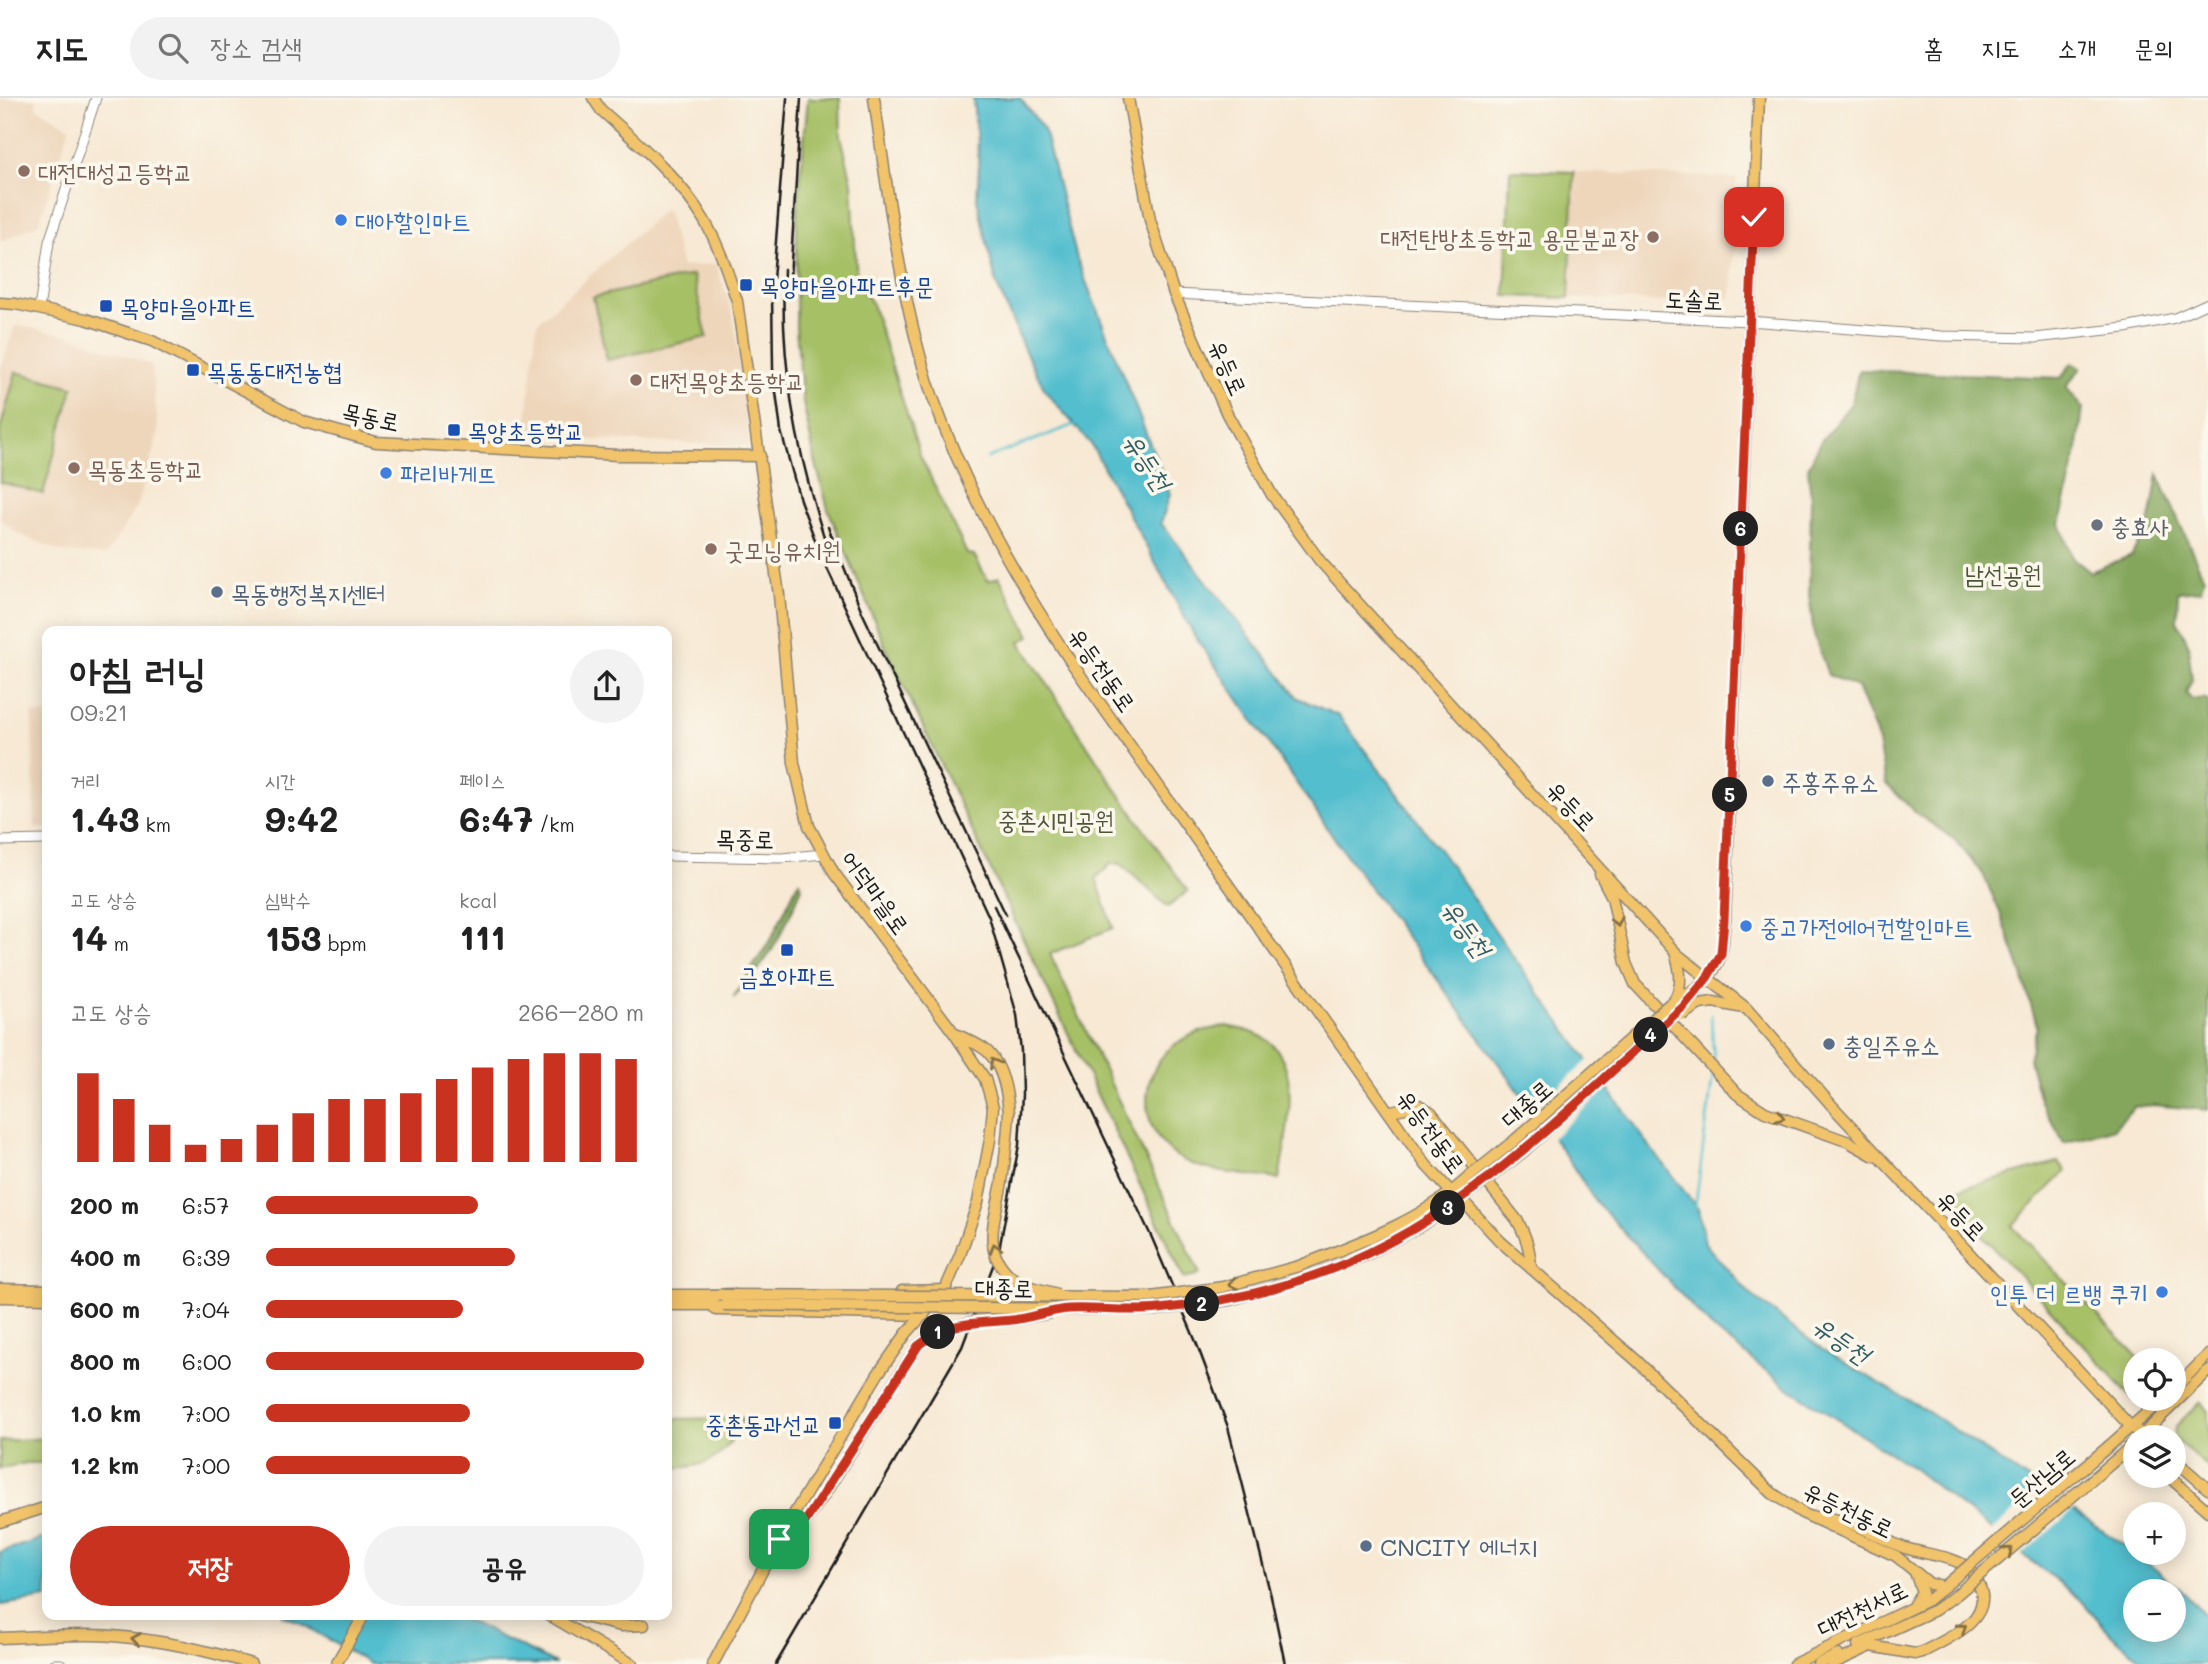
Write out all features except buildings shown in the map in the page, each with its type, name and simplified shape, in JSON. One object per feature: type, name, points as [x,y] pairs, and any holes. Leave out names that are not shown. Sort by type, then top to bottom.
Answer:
[{"type":"main road","name":"어덕마을로","points":[[593,98],[601,110],[679,185],[705,220],[725,264],[737,301],[779,595],[794,763],[809,826],[834,873],[954,1033],[985,1079],[993,1107],[990,1140],[978,1202],[945,1290],[906,1334],[878,1374],[785,1530],[713,1664]]},
{"type":"main road","name":"유등천동로","points":[[874,98],[905,290],[932,393],[966,482],[991,533],[1071,662],[1391,1111],[1426,1165],[1500,1241],[1636,1360],[1772,1493],[1811,1517],[1896,1556],[1930,1584],[1945,1586]]},
{"type":"main road","name":"유등로","points":[[1128,98],[1150,220],[1174,294],[1227,414],[1280,506],[1320,561],[1675,952],[1746,1008],[1884,1162],[2130,1425]]},
{"type":"main road","name":"대종로","points":[[1066,1303],[1151,1297],[1223,1287],[1299,1266],[1374,1236],[1477,1187],[1524,1151],[1683,1007],[1707,978],[1721,954],[1759,98]]},
{"type":"main road","name":"목동로","points":[[0,303],[86,319],[152,341],[304,422],[376,442],[618,455],[760,456]]},
{"type":"main road","points":[[1592,859],[1612,897],[1626,963],[1635,984],[1737,1094],[1765,1112],[1849,1142],[1884,1162]]},
{"type":"main road","points":[[1674,1000],[1679,991],[1680,969],[1675,952]]},
{"type":"main road","name":"대종로","points":[[672,1296],[717,1300],[1066,1303],[1156,1310],[1229,1300],[1304,1279],[1366,1255],[1422,1226],[1456,1196],[1469,1177],[1516,1140],[1674,1000],[1699,988]]},
{"type":"main road","points":[[1648,1038],[1700,1004],[1713,1002],[1746,1008]]},
{"type":"main road","points":[[954,1033],[988,1052],[1007,1091],[1009,1112],[1004,1164],[991,1238],[995,1251],[1007,1272],[1017,1281],[1066,1303]]},
{"type":"main road","points":[[1391,1111],[1419,1105],[1431,1112],[1517,1220],[1531,1252],[1531,1268]]},
{"type":"main road","points":[[0,1289],[42,1290]]},
{"type":"main road","points":[[924,1315],[716,1310],[717,1300],[945,1290]]},
{"type":"main road","points":[[0,1297],[42,1298]]},
{"type":"main road","name":"대종로","points":[[672,1304],[717,1300]]},
{"type":"main road","points":[[785,1530],[805,1522],[918,1346],[930,1336],[946,1328],[977,1321],[1012,1320],[1066,1303]]},
{"type":"main road","points":[[2186,1377],[2208,1355]]},
{"type":"main road","name":"둔산남로","points":[[2153,1425],[2208,1371]]},
{"type":"main road","name":"둔산남로","points":[[2134,1425],[2150,1411]]},
{"type":"main road","name":"둔산남로","points":[[1945,1586],[2123,1434]]},
{"type":"main road","name":"둔산남로","points":[[1818,1664],[1935,1609],[1956,1595],[2123,1452]]},
{"type":"main road","points":[[2186,1470],[2208,1489]]},
{"type":"main road","points":[[2182,1488],[2208,1511]]},
{"type":"main road","points":[[0,1522],[42,1509]]},
{"type":"main road","points":[[1811,1517],[1831,1517],[1905,1548],[1954,1561],[1975,1574],[1982,1591],[1976,1618],[1968,1627],[1923,1652],[1915,1654],[1871,1646],[1832,1664]]},
{"type":"main road","points":[[1910,1608],[1922,1592],[1913,1569]]},
{"type":"main road","name":"대전천서로","points":[[1794,1664],[1928,1600],[1945,1586]]},
{"type":"main road","points":[[338,1660],[360,1620]]},
{"type":"main road","points":[[557,1620],[632,1664]]},
{"type":"main road","points":[[596,1620],[621,1626],[643,1625]]},
{"type":"main road","points":[[0,1638],[112,1636],[220,1654],[251,1664]]},
{"type":"street","points":[[39,309],[50,242],[96,98]]},
{"type":"street","name":"도솔로","points":[[1174,294],[1749,321],[1942,336],[2035,338],[2125,328],[2175,318],[2208,303]]},
{"type":"street","points":[[0,841],[42,840]]},
{"type":"street","name":"목중로","points":[[672,856],[782,858],[823,854]]},
{"type":"street","points":[[54,1664],[61,1664]]},
{"type":"shaded area","points":[[0,98],[36,98],[36,107],[70,127],[39,223],[0,242]]},
{"type":"shaded area","name":"대전탄방초등학교 용문분교장","points":[[1574,172],[1737,178],[1732,295],[1721,304],[1569,298]]},
{"type":"shaded area","name":"대전목양초등학교","points":[[666,208],[682,267],[716,264],[733,314],[750,446],[525,437],[537,323]]},
{"type":"shaded area","name":"목동초등학교","points":[[15,325],[68,335],[152,365],[158,432],[138,505],[106,555],[62,552],[17,533],[0,519],[0,370]]},
{"type":"shaded area","points":[[32,714],[42,714],[42,828],[35,828]]},
{"type":"green space","name":"중촌시민공원","points":[[808,98],[840,98],[841,136],[852,182],[857,284],[871,301],[920,455],[967,554],[974,555],[988,581],[999,577],[1030,636],[1020,642],[1115,788],[1188,891],[1168,907],[1121,864],[1111,864],[1096,878],[1113,928],[1050,954],[1200,1274],[1184,1278],[887,651],[828,509],[803,402],[796,328],[797,212]]},
{"type":"green space","points":[[1510,170],[1574,172],[1569,298],[1505,296]]},
{"type":"green space","points":[[693,275],[707,337],[607,360],[593,297]]},
{"type":"green space","name":"남선공원","points":[[2072,363],[2081,368],[2066,387],[2083,408],[2078,445],[2060,524],[2072,557],[2090,572],[2132,555],[2151,516],[2158,474],[2204,578],[2201,590],[2178,592],[2177,620],[2188,643],[2192,680],[2186,693],[2192,700],[2203,698],[2208,701],[2208,1110],[2152,1105],[2134,1107],[2114,1128],[2064,1143],[2040,1100],[2029,1059],[2037,1026],[2020,968],[1983,874],[1955,840],[1916,813],[1886,784],[1876,733],[1857,687],[1828,675],[1814,635],[1809,594],[1811,500],[1808,468],[1821,441],[1851,404],[1859,370],[2061,378]]},
{"type":"green space","points":[[16,372],[73,387],[43,494],[0,482],[0,430]]},
{"type":"green space","points":[[799,881],[802,888],[773,947],[756,973],[733,998],[772,937]]},
{"type":"green space","points":[[1226,1026],[1252,1032],[1267,1040],[1279,1052],[1286,1068],[1290,1105],[1279,1179],[1198,1166],[1175,1155],[1162,1143],[1153,1129],[1147,1097],[1156,1065],[1166,1052],[1185,1038]]},
{"type":"green space","points":[[2058,1162],[2066,1171],[2012,1226],[2129,1348],[2123,1348],[2123,1388],[1951,1201],[1955,1190]]},
{"type":"green space","points":[[2200,1402],[2208,1411],[2208,1467],[2186,1448],[2186,1425],[2177,1425]]},
{"type":"green space","points":[[744,1418],[729,1443],[715,1458],[696,1466],[672,1468],[672,1419]]},
{"type":"green space","points":[[42,1438],[42,1463],[26,1463],[0,1469],[0,1441]]},
{"type":"water","name":"유등천","points":[[973,98],[1020,98],[1044,130],[1077,259],[1170,494],[1161,523],[1298,698],[1339,716],[1446,859],[1514,958],[1698,1209],[1705,1244],[1750,1294],[1823,1350],[1924,1409],[2123,1545],[2123,1565],[2150,1565],[2168,1579],[2123,1579],[2123,1642],[2186,1642],[2186,1595],[2208,1618],[2208,1664],[2147,1664],[2112,1635],[2080,1599],[1914,1469],[1784,1385],[1711,1327],[1595,1201],[1566,1156],[1342,849],[1194,635],[1091,444],[1046,392],[1024,349],[996,283],[977,199],[979,165]]},
{"type":"water","points":[[42,1539],[42,1599],[0,1605],[0,1552]]},
{"type":"water","points":[[294,1620],[466,1620],[556,1664],[370,1664]]},
{"type":"pier","points":[[1591,1058],[1610,1086],[1550,1140],[1530,1112]]},
{"type":"pier","points":[[2044,1486],[2076,1508],[2020,1556],[1990,1532]]},
{"type":"waterway","points":[[987,458],[1076,424]]},
{"type":"waterway","points":[[1711,1015],[1714,1064]]},
{"type":"waterway","points":[[1695,1207],[1713,1075]]},
{"type":"railway","points":[[776,1664],[962,1347],[999,1250],[1019,1145],[1022,1095],[1017,1015],[989,917],[820,553],[800,500],[781,431],[773,369],[772,293],[787,98]]},
{"type":"railway","points":[[790,279],[801,98]]},
{"type":"railway","points":[[784,269],[785,339],[792,406],[806,473],[825,540]]},
{"type":"railway","points":[[828,527],[862,612],[1006,915]]},
{"type":"railway","points":[[994,906],[1152,1238],[1196,1342],[1228,1427],[1271,1596],[1285,1664]]},
{"type":"place","name":"대전대성고등학교","points":[[24,171]]},
{"type":"place","name":"대아할인마트","points":[[341,220]]},
{"type":"place","name":"대전탄방초등학교 용문분교장","points":[[1653,237]]},
{"type":"place","name":"목양마을아파트후문","points":[[746,285]]},
{"type":"place","name":"목양마을아파트","points":[[106,306]]},
{"type":"place","name":"목동동대전농협","points":[[193,370]]},
{"type":"place","name":"대전목양초등학교","points":[[636,380]]},
{"type":"place","name":"목양초등학교","points":[[454,430]]},
{"type":"place","name":"목동초등학교","points":[[74,468]]},
{"type":"place","name":"파리바게뜨","points":[[386,473]]},
{"type":"place","name":"충효사","points":[[2097,525]]},
{"type":"place","name":"굿모닝유치원","points":[[711,549]]},
{"type":"place","name":"목동행정복지센터","points":[[217,592]]},
{"type":"place","name":"주홍주유소","points":[[1768,781]]},
{"type":"place","name":"중고가전에어컨할인마트","points":[[1746,926]]},
{"type":"place","name":"금호아파트","points":[[787,950]]},
{"type":"place","name":"충일주유소","points":[[1829,1044]]},
{"type":"place","name":"인투 더 르뱅 쿠키","points":[[2162,1292]]},
{"type":"place","name":"중촌동과선교","points":[[835,1423]]},
{"type":"place","name":"CNCITY 에너지","points":[[1366,1546]]},
{"type":"route","points":[[779,1539],[785,1530],[805,1522],[918,1346],[930,1336],[946,1328],[977,1321],[1012,1320],[1066,1309],[1156,1310],[1229,1300],[1304,1279],[1366,1255],[1422,1226],[1524,1151],[1683,1007],[1707,978],[1721,954],[1724,920],[1754,217]]}]
